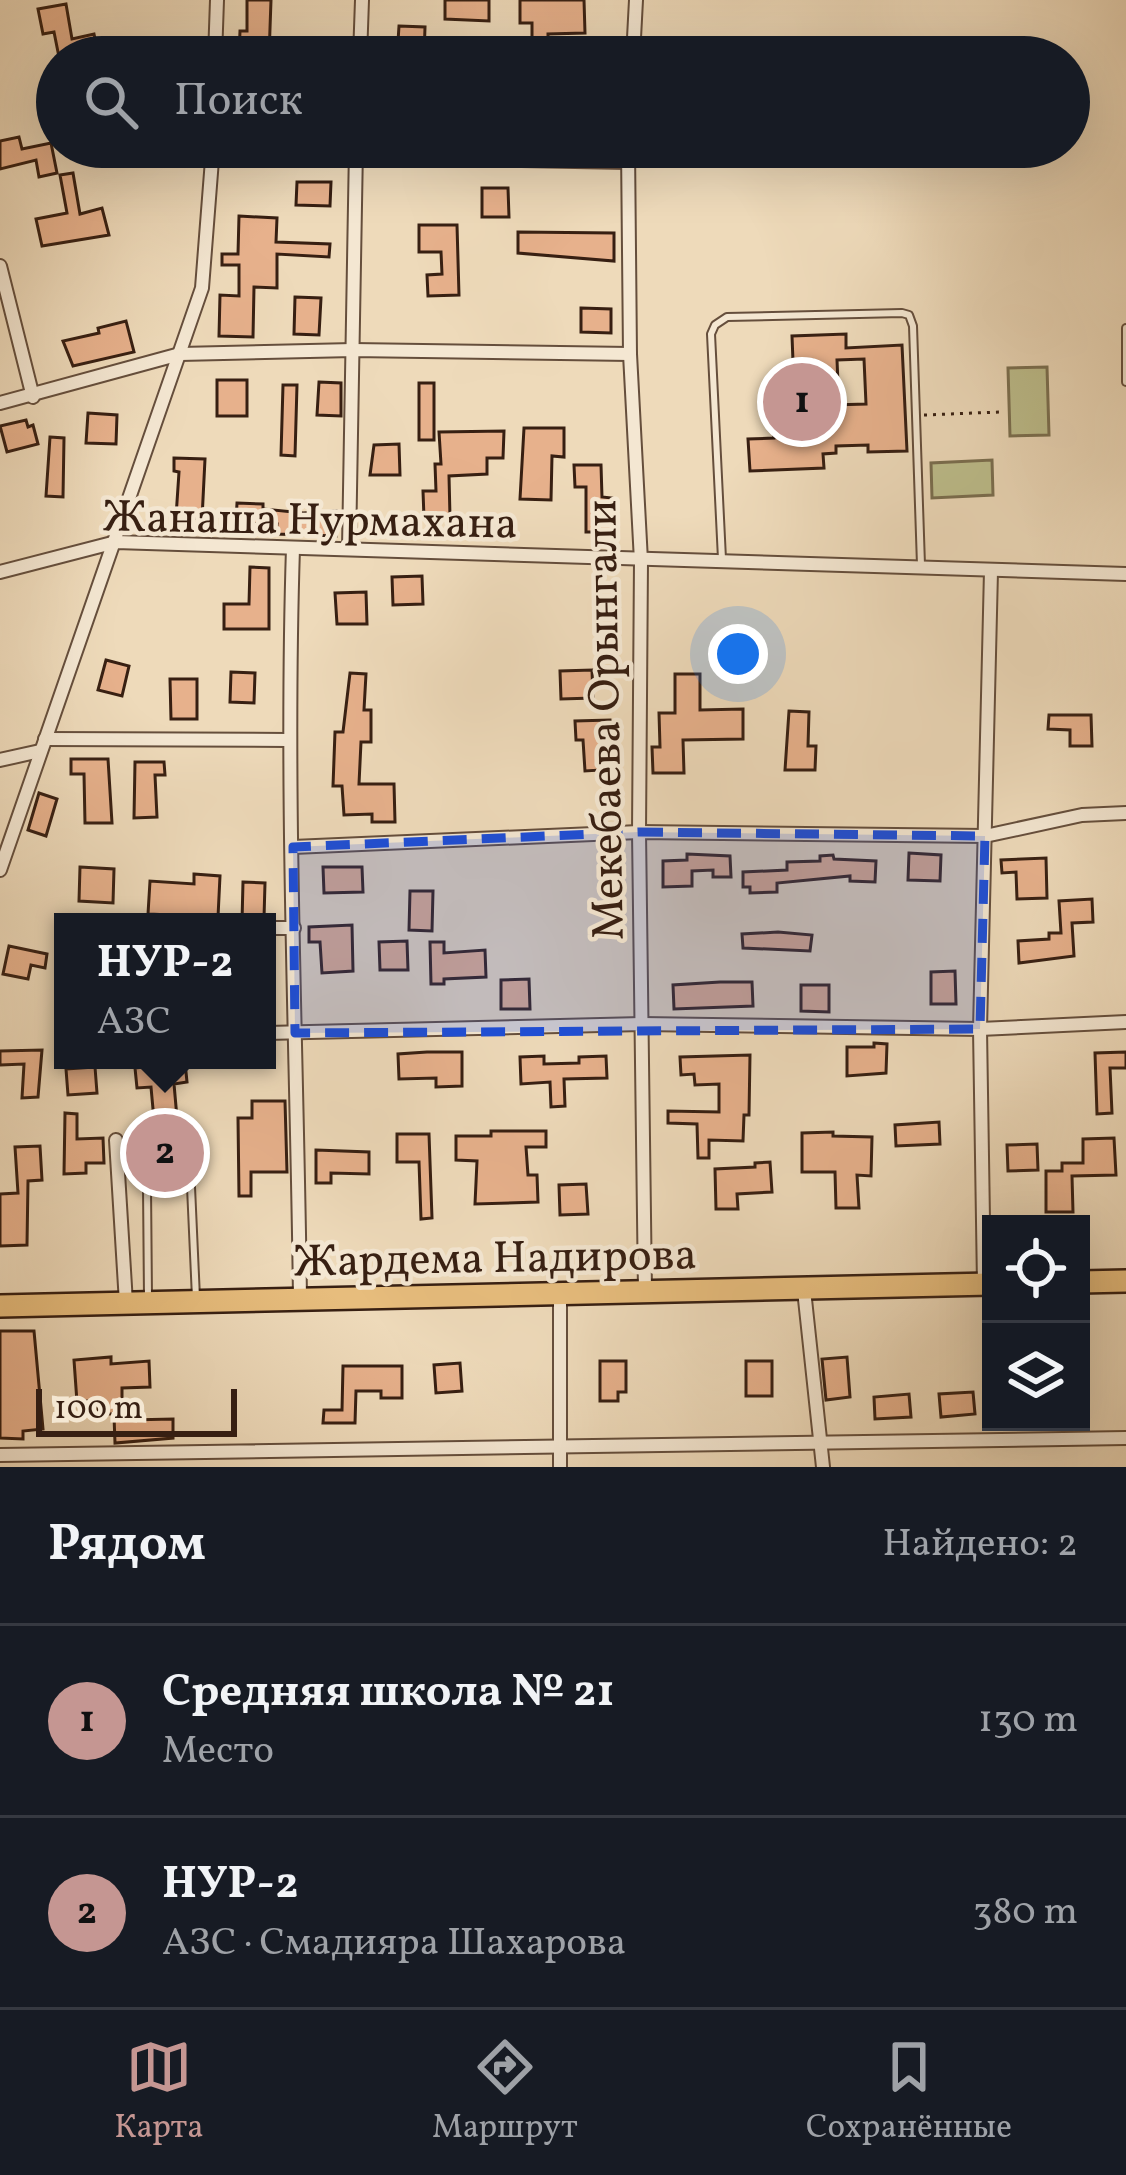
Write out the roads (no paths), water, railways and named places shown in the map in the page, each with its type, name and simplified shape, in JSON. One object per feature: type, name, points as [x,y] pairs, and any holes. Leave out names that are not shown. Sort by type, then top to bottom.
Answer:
[{"type":"highway","points":[[1090,1282],[1126,1281]]},
{"type":"highway","name":"Жардема Надирова","points":[[0,1306],[982,1284]]},
{"type":"street","points":[[216,36],[217,0]]},
{"type":"street","points":[[361,36],[362,0]]},
{"type":"street","points":[[634,36],[636,0]]},
{"type":"street","points":[[0,870],[202,289],[212,168]]},
{"type":"street","points":[[349,548],[356,168]]},
{"type":"street","name":"Мекебаева Орынгали","points":[[628,168],[630,354],[641,561],[645,1292]]},
{"type":"street","points":[[0,266],[33,397]]},
{"type":"street","points":[[0,404],[180,354],[353,350],[630,354]]},
{"type":"street","name":"Жанаша Нурмахана","points":[[0,572],[116,542],[1126,574]]},
{"type":"street","points":[[293,548],[288,740],[300,1299]]},
{"type":"street","points":[[985,1215],[980,1029],[991,571]]},
{"type":"street","points":[[0,760],[43,745],[288,740]]},
{"type":"street","points":[[293,847],[639,832],[985,836],[1082,815],[1126,814]]},
{"type":"street","points":[[276,928],[294,928]]},
{"type":"street","points":[[276,1033],[642,1024],[980,1029],[1126,1022]]},
{"type":"street","points":[[116,1140],[137,1303]]},
{"type":"street","points":[[804,1290],[823,1467]]},
{"type":"street","points":[[560,1294],[560,1467]]},
{"type":"street","points":[[0,1454],[1126,1438]]},
{"type":"lane","points":[[722,563],[711,334],[716,325],[728,317],[909,315],[922,569]]},
{"type":"lane","points":[[1126,328],[1126,382]]},
{"type":"lane","points":[[137,1303],[147,1187],[155,1179],[184,1179],[191,1187],[196,1301]]},
{"type":"place","name":"Средняя школа № 21","points":[[802,402]]},
{"type":"place","name":"НУР-2","points":[[165,1153]]}]
